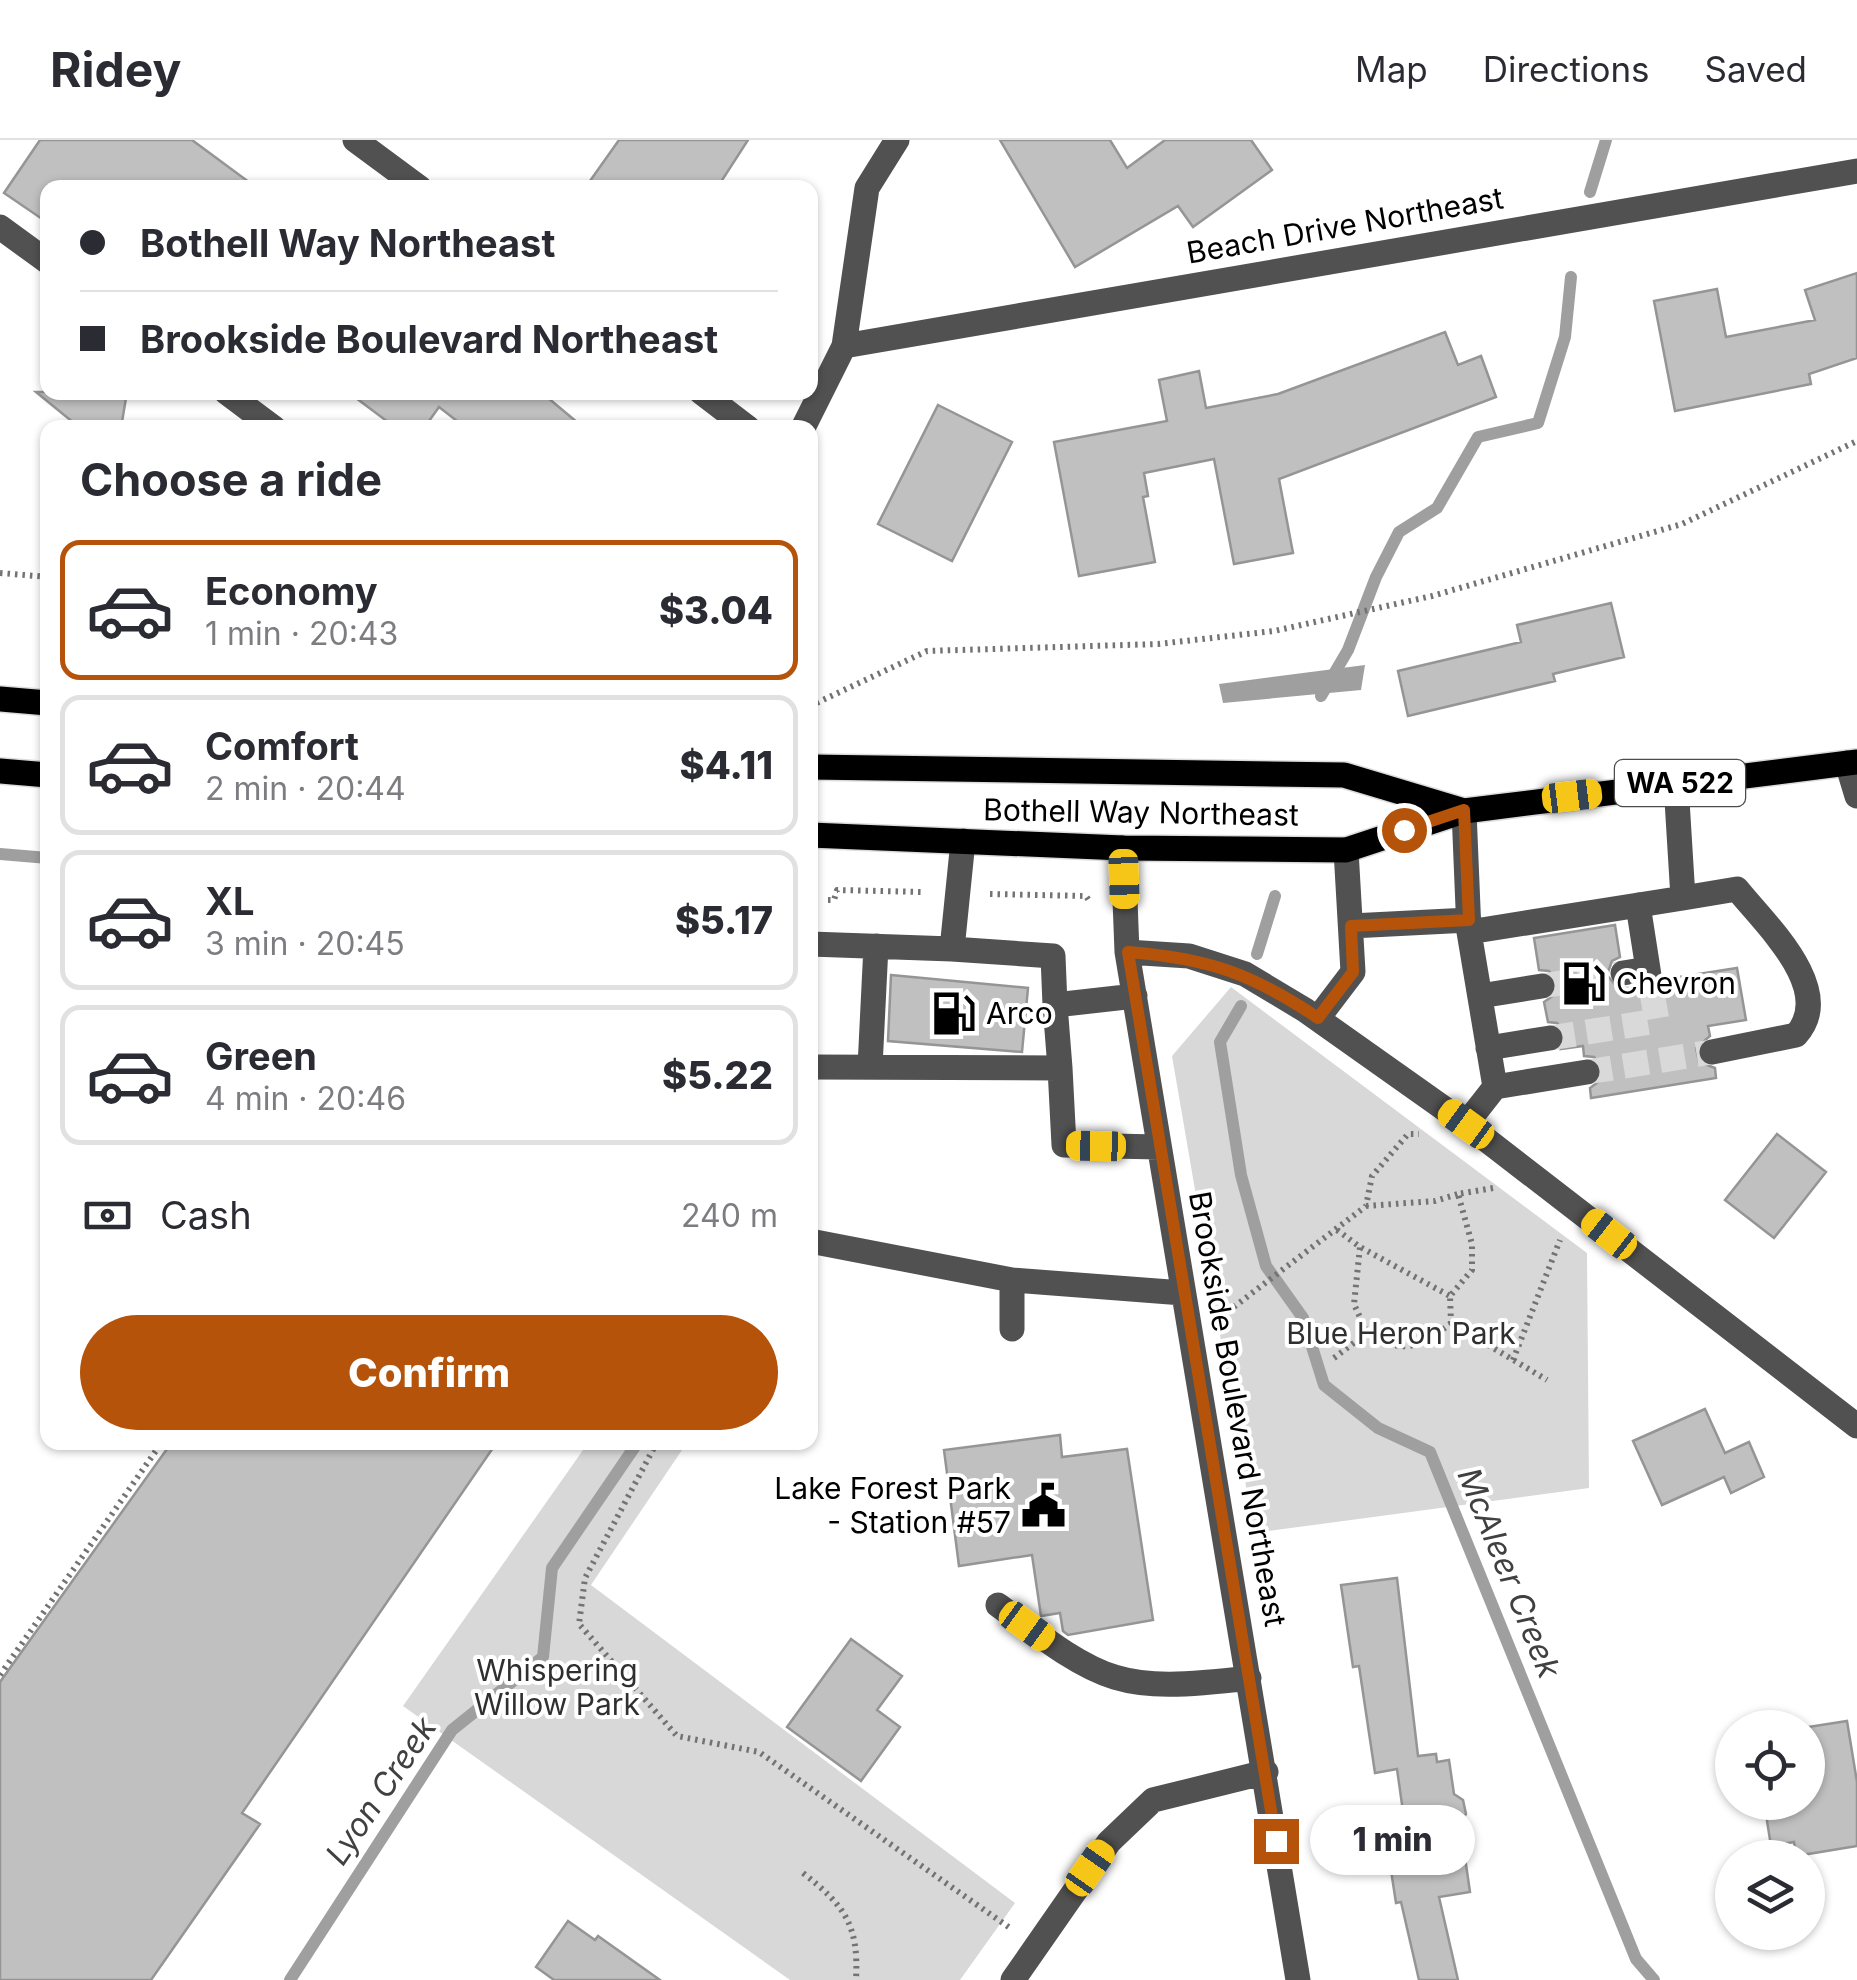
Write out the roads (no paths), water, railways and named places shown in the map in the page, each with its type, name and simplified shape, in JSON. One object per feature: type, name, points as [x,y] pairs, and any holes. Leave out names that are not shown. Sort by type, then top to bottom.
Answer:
[{"type":"main road","points":[[0,699],[40,702]]},
{"type":"main road","name":"Bothell Way Northeast","points":[[818,835],[1124,848],[1346,850],[1464,810],[1852,762]]},
{"type":"main road","name":"Bothell Way Northeast","points":[[818,767],[1344,775],[1464,810]]},
{"type":"main road","points":[[0,771],[40,774]]},
{"type":"street","points":[[355,140],[409,180]]},
{"type":"street","points":[[818,397],[844,346],[867,188],[897,140]]},
{"type":"street","name":"Beach Drive Northeast","points":[[844,346],[1857,171]]},
{"type":"street","points":[[0,227],[40,256]]},
{"type":"street","points":[[237,400],[263,420]]},
{"type":"street","points":[[711,400],[737,420]]},
{"type":"street","points":[[1852,762],[1857,796]]},
{"type":"street","points":[[1676,784],[1683,898]]},
{"type":"street","points":[[1464,810],[1469,926],[1495,1086]]},
{"type":"street","points":[[952,948],[963,842]]},
{"type":"street","name":"Brookside Boulevard Northeast","points":[[1124,848],[1128,952],[1298,1980]]},
{"type":"street","points":[[1318,1018],[1353,972],[1346,850]]},
{"type":"street","points":[[1351,926],[1469,926],[1737,889],[1794,959],[1808,998],[1806,1024],[1796,1035],[1712,1052]]},
{"type":"street","points":[[1638,905],[1640,975]]},
{"type":"street","points":[[818,944],[1053,956],[1064,1145],[1159,1147]]},
{"type":"street","points":[[870,1067],[876,946]]},
{"type":"street","points":[[1128,952],[1189,956],[1244,974],[1318,1018],[1466,1124],[1857,1426]]},
{"type":"street","points":[[1480,996],[1542,986]]},
{"type":"street","points":[[1055,1005],[1135,996]]},
{"type":"street","points":[[1488,1048],[1550,1038]]},
{"type":"street","points":[[818,1067],[1060,1068]]},
{"type":"street","points":[[1466,1124],[1495,1086],[1587,1072]]},
{"type":"street","points":[[818,1243],[1012,1280],[1182,1293]]},
{"type":"street","points":[[1012,1280],[1012,1329]]},
{"type":"street","points":[[998,1605],[1084,1668],[1136,1685],[1184,1686],[1250,1678]]},
{"type":"street","points":[[1012,1980],[1109,1842],[1153,1800],[1266,1772]]},
{"type":"waterway","name":"McAleer Creek","points":[[1590,192],[1606,140]]},
{"type":"waterway","name":"McAleer Creek","points":[[1321,696],[1348,650],[1376,577],[1399,532],[1437,508],[1478,437],[1538,423],[1565,337],[1571,277]]},
{"type":"waterway","name":"Lyon Creek","points":[[0,854],[40,857]]},
{"type":"waterway","name":"McAleer Creek","points":[[1257,954],[1275,896]]},
{"type":"waterway","name":"McAleer Creek","points":[[1241,1006],[1220,1042],[1241,1175],[1266,1266],[1303,1318],[1324,1385],[1378,1428],[1430,1452],[1636,1959],[1654,1980]]},
{"type":"waterway","name":"Lyon Creek","points":[[290,1980],[452,1730],[543,1657],[552,1568],[633,1450]]},
{"type":"tunnel","points":[[1542,986],[1623,973]]},
{"type":"tunnel","points":[[1550,1038],[1657,1021],[1650,982]]},
{"type":"tunnel","points":[[1587,1072],[1712,1052]]},
{"type":"place","name":"Chevron","points":[[1583,984]]},
{"type":"place","name":"Arco","points":[[953,1014]]},
{"type":"place","name":"Lake Forest Park - Station #57","points":[[1044,1506]]},
{"type":"park label","name":"Blue Heron Park","points":[[1401,1334]]},
{"type":"park label","name":"Whispering Willow Park","points":[[557,1688]]}]
